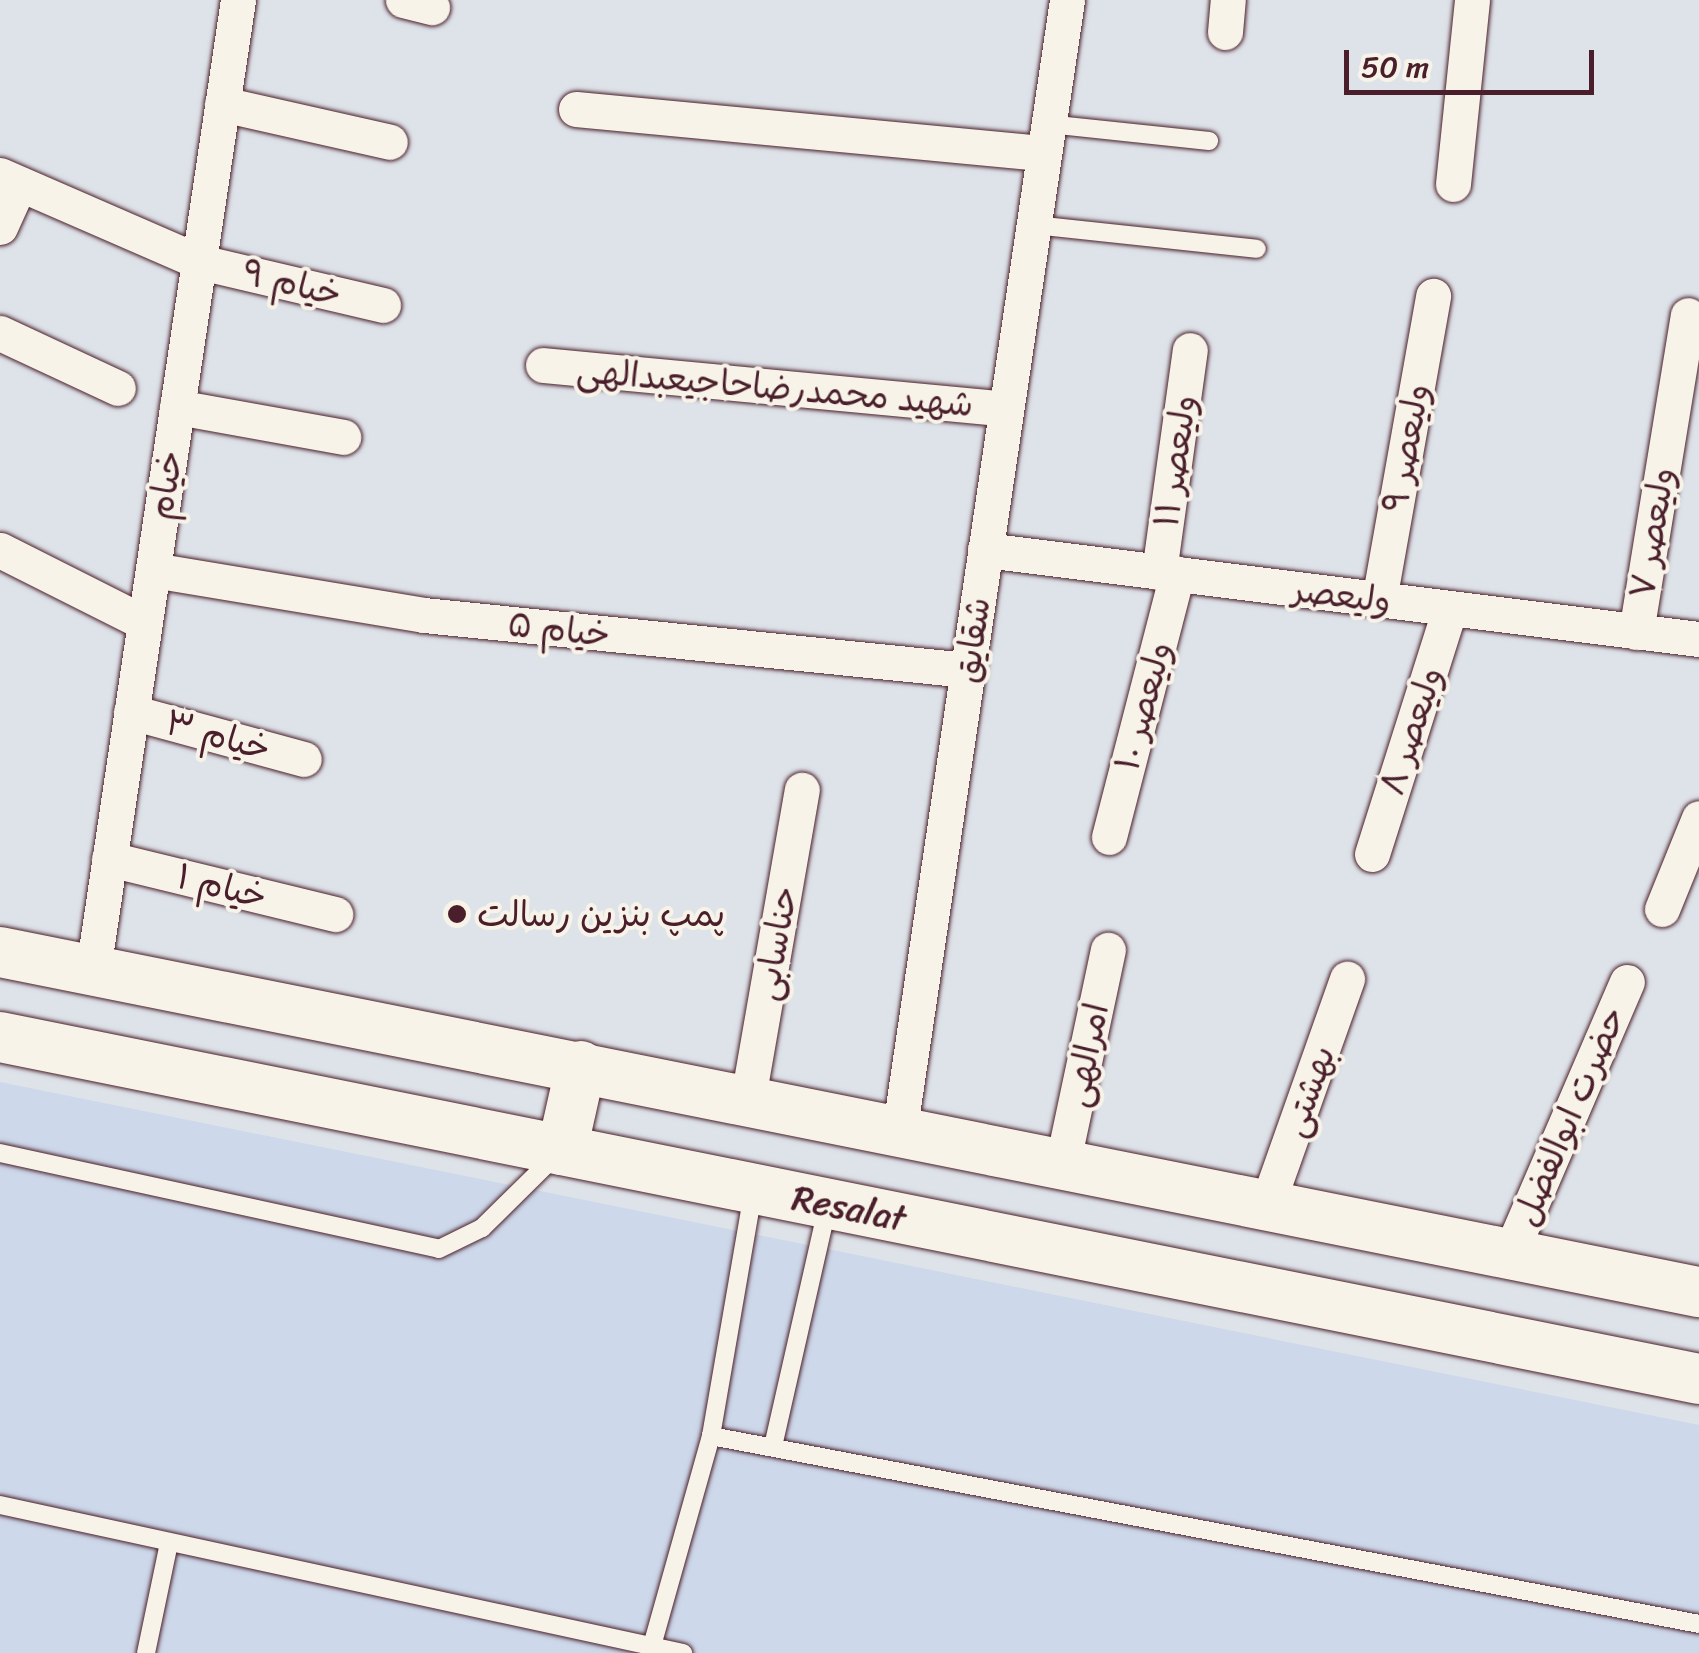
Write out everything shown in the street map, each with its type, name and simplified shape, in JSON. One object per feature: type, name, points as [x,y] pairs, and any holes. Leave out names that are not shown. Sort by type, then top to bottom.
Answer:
[{"type":"main road","points":[[0,952],[1064,1160],[1699,1292]]},
{"type":"main road","name":"Resalat","points":[[0,1036],[1699,1379]]},
{"type":"main road","points":[[562,1150],[581,1066]]},
{"type":"street","name":"خیام","points":[[93,970],[238,0]]},
{"type":"street","name":"شقایق","points":[[900,1128],[1067,0]]},
{"type":"street","points":[[1452,184],[1472,0]]},
{"type":"street","points":[[222,104],[390,142]]},
{"type":"street","points":[[576,110],[1046,139]]},
{"type":"street","points":[[0,227],[10,180]]},
{"type":"street","name":"خیام ۹","points":[[10,180],[200,262],[384,305]]},
{"type":"street","name":"ولیعصر ۹","points":[[1379,600],[1433,296]]},
{"type":"street","name":"ولیعصر ۷","points":[[1636,632],[1688,315]]},
{"type":"street","points":[[0,334],[118,388]]},
{"type":"street","name":"ولیعصر ۱۱","points":[[1168,573],[1190,350]]},
{"type":"street","name":"شهید محمدرضاحاجیعبدالهی","points":[[543,365],[1006,409]]},
{"type":"street","points":[[177,407],[343,436]]},
{"type":"street","points":[[0,550],[144,623]]},
{"type":"street","name":"ولیعصر","points":[[985,550],[1699,639]]},
{"type":"street","name":"خیام ۵","points":[[152,570],[424,615],[968,670]]},
{"type":"street","name":"ولیعصر ۱۰","points":[[1109,837],[1168,573]]},
{"type":"street","name":"ولیعصر ۸","points":[[1372,854],[1450,608]]},
{"type":"street","name":"خیام ۳","points":[[132,712],[304,759]]},
{"type":"street","name":"حناسابی","points":[[748,1098],[802,790]]},
{"type":"street","points":[[1662,909],[1699,818]]},
{"type":"street","name":"خیام ۱","points":[[110,859],[335,914]]},
{"type":"street","name":"امرالهی","points":[[1064,1160],[1108,950]]},
{"type":"street","name":"بهشتی","points":[[1268,1202],[1347,979]]},
{"type":"street","name":"حضرت ابوالفضل","points":[[1511,1251],[1627,982]]},
{"type":"lane","points":[[1046,139],[1208,141]]},
{"type":"lane","points":[[1034,225],[1257,249]]},
{"type":"lane","points":[[0,1153],[439,1249],[482,1228],[562,1150]]},
{"type":"lane","points":[[651,1650],[711,1436],[754,1188]]},
{"type":"lane","points":[[774,1442],[828,1204]]},
{"type":"lane","points":[[711,1436],[774,1442],[1699,1624]]},
{"type":"lane","points":[[0,1505],[651,1650],[683,1653]]},
{"type":"lane","points":[[146,1653],[169,1544]]},
{"type":"shaded area","points":[[0,1082],[1699,1425],[1699,1653],[0,1653]]},
{"type":"place","name":"پمپ بنزین رسالت","points":[[457,914]]}]
